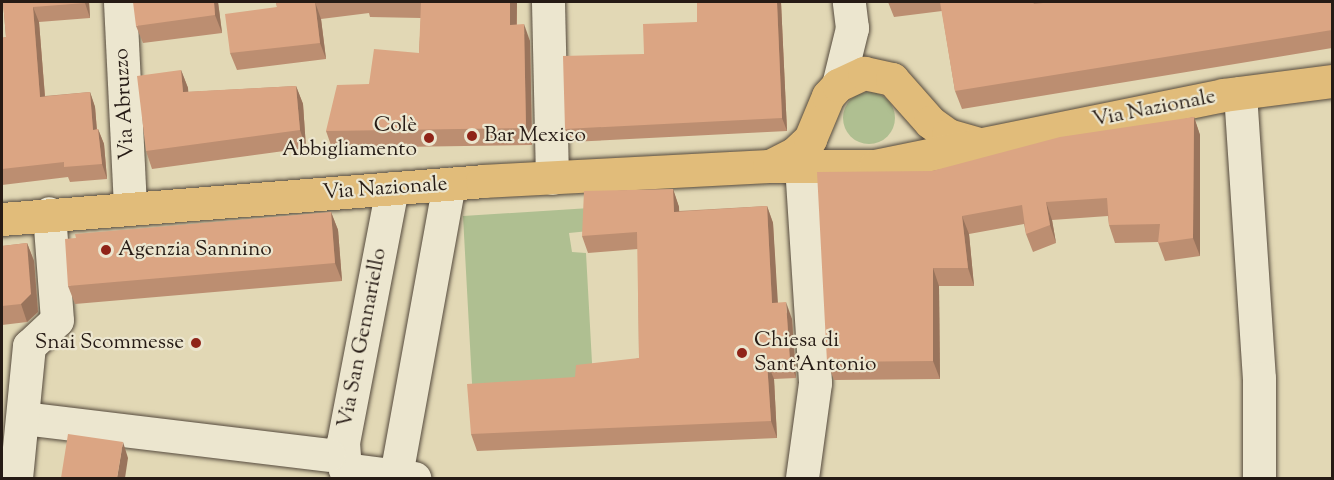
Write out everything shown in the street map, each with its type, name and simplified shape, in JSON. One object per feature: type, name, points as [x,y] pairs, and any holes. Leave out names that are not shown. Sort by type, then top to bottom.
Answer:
[{"type":"main road","points":[[864,73],[902,90],[915,129],[910,142],[874,164],[834,152],[826,139],[830,98],[864,73]]},
{"type":"main road","name":"Via Nazionale","points":[[2,219],[49,213],[449,184],[785,166],[874,164],[1240,93],[1332,81]]},
{"type":"main road","name":"Via Nazionale","points":[[902,90],[930,122],[948,135],[976,143]]},
{"type":"main road","name":"Via Nazionale","points":[[785,166],[810,139],[830,98]]},
{"type":"street","name":"Via Abruzzo","points":[[120,2],[130,207]]},
{"type":"street","points":[[548,2],[552,178]]},
{"type":"street","points":[[851,15],[902,90]]},
{"type":"street","points":[[830,98],[851,15]]},
{"type":"street","points":[[1240,93],[1259,378],[1259,478]]},
{"type":"street","points":[[785,166],[815,382],[802,478]]},
{"type":"street","points":[[24,418],[334,461],[405,477],[449,184]]},
{"type":"street","name":"Via San Gennariello","points":[[334,461],[392,189]]},
{"type":"street","points":[[16,478],[24,418],[29,346],[57,320],[49,213]]},
{"type":"green space","points":[[869,92],[879,94],[887,100],[893,108],[895,118],[893,128],[887,136],[879,142],[869,144],[859,142],[851,136],[845,128],[843,118],[845,108],[851,100],[859,94]]},
{"type":"green space","points":[[590,208],[589,231],[569,233],[572,252],[586,253],[593,381],[473,401],[463,216]]},
{"type":"building","points":[[3,2],[85,2],[33,7],[40,97],[90,92],[93,130],[98,129],[102,164],[64,167],[64,162],[2,169],[2,38],[6,37]]},
{"type":"building","points":[[133,2],[214,2],[215,15],[136,26]]},
{"type":"building","points":[[276,2],[315,2],[320,43],[230,53],[225,14],[277,7]]},
{"type":"building","points":[[421,2],[510,2],[510,25],[524,24],[526,128],[326,131],[337,85],[369,84],[374,49],[419,53]]},
{"type":"building","points":[[697,2],[777,2],[782,118],[565,129],[563,56],[644,54],[643,24],[697,22]]},
{"type":"building","points":[[940,2],[1033,2],[1034,4],[1052,2],[1332,2],[1332,30],[955,91]]},
{"type":"building","points":[[181,70],[183,92],[296,86],[300,130],[146,151],[137,76]]},
{"type":"building","points":[[1194,117],[1193,238],[1158,243],[1160,224],[1109,225],[1107,198],[1046,202],[1050,225],[1026,234],[1022,205],[962,216],[968,268],[933,268],[933,361],[827,362],[817,172],[932,171],[1060,137]]},
{"type":"building","points":[[673,189],[674,212],[767,206],[772,303],[786,302],[790,361],[767,362],[771,421],[471,434],[467,384],[575,377],[576,365],[639,358],[637,232],[582,236],[584,191]]},
{"type":"building","points":[[331,212],[335,263],[68,286],[65,239],[76,238],[75,234]]},
{"type":"building","points":[[27,243],[31,294],[21,304],[2,306],[2,246]]},
{"type":"building","points":[[68,434],[123,442],[117,478],[61,478]]},
{"type":"place","name":"Bar Mexico","points":[[472,136]]},
{"type":"place","name":"Colè Abbigliamento","points":[[429,138]]},
{"type":"place","name":"Agenzia Sannino","points":[[106,250]]},
{"type":"place","name":"Snai Scommesse","points":[[196,343]]},
{"type":"place","name":"Chiesa di Sant'Antonio","points":[[742,353]]}]
